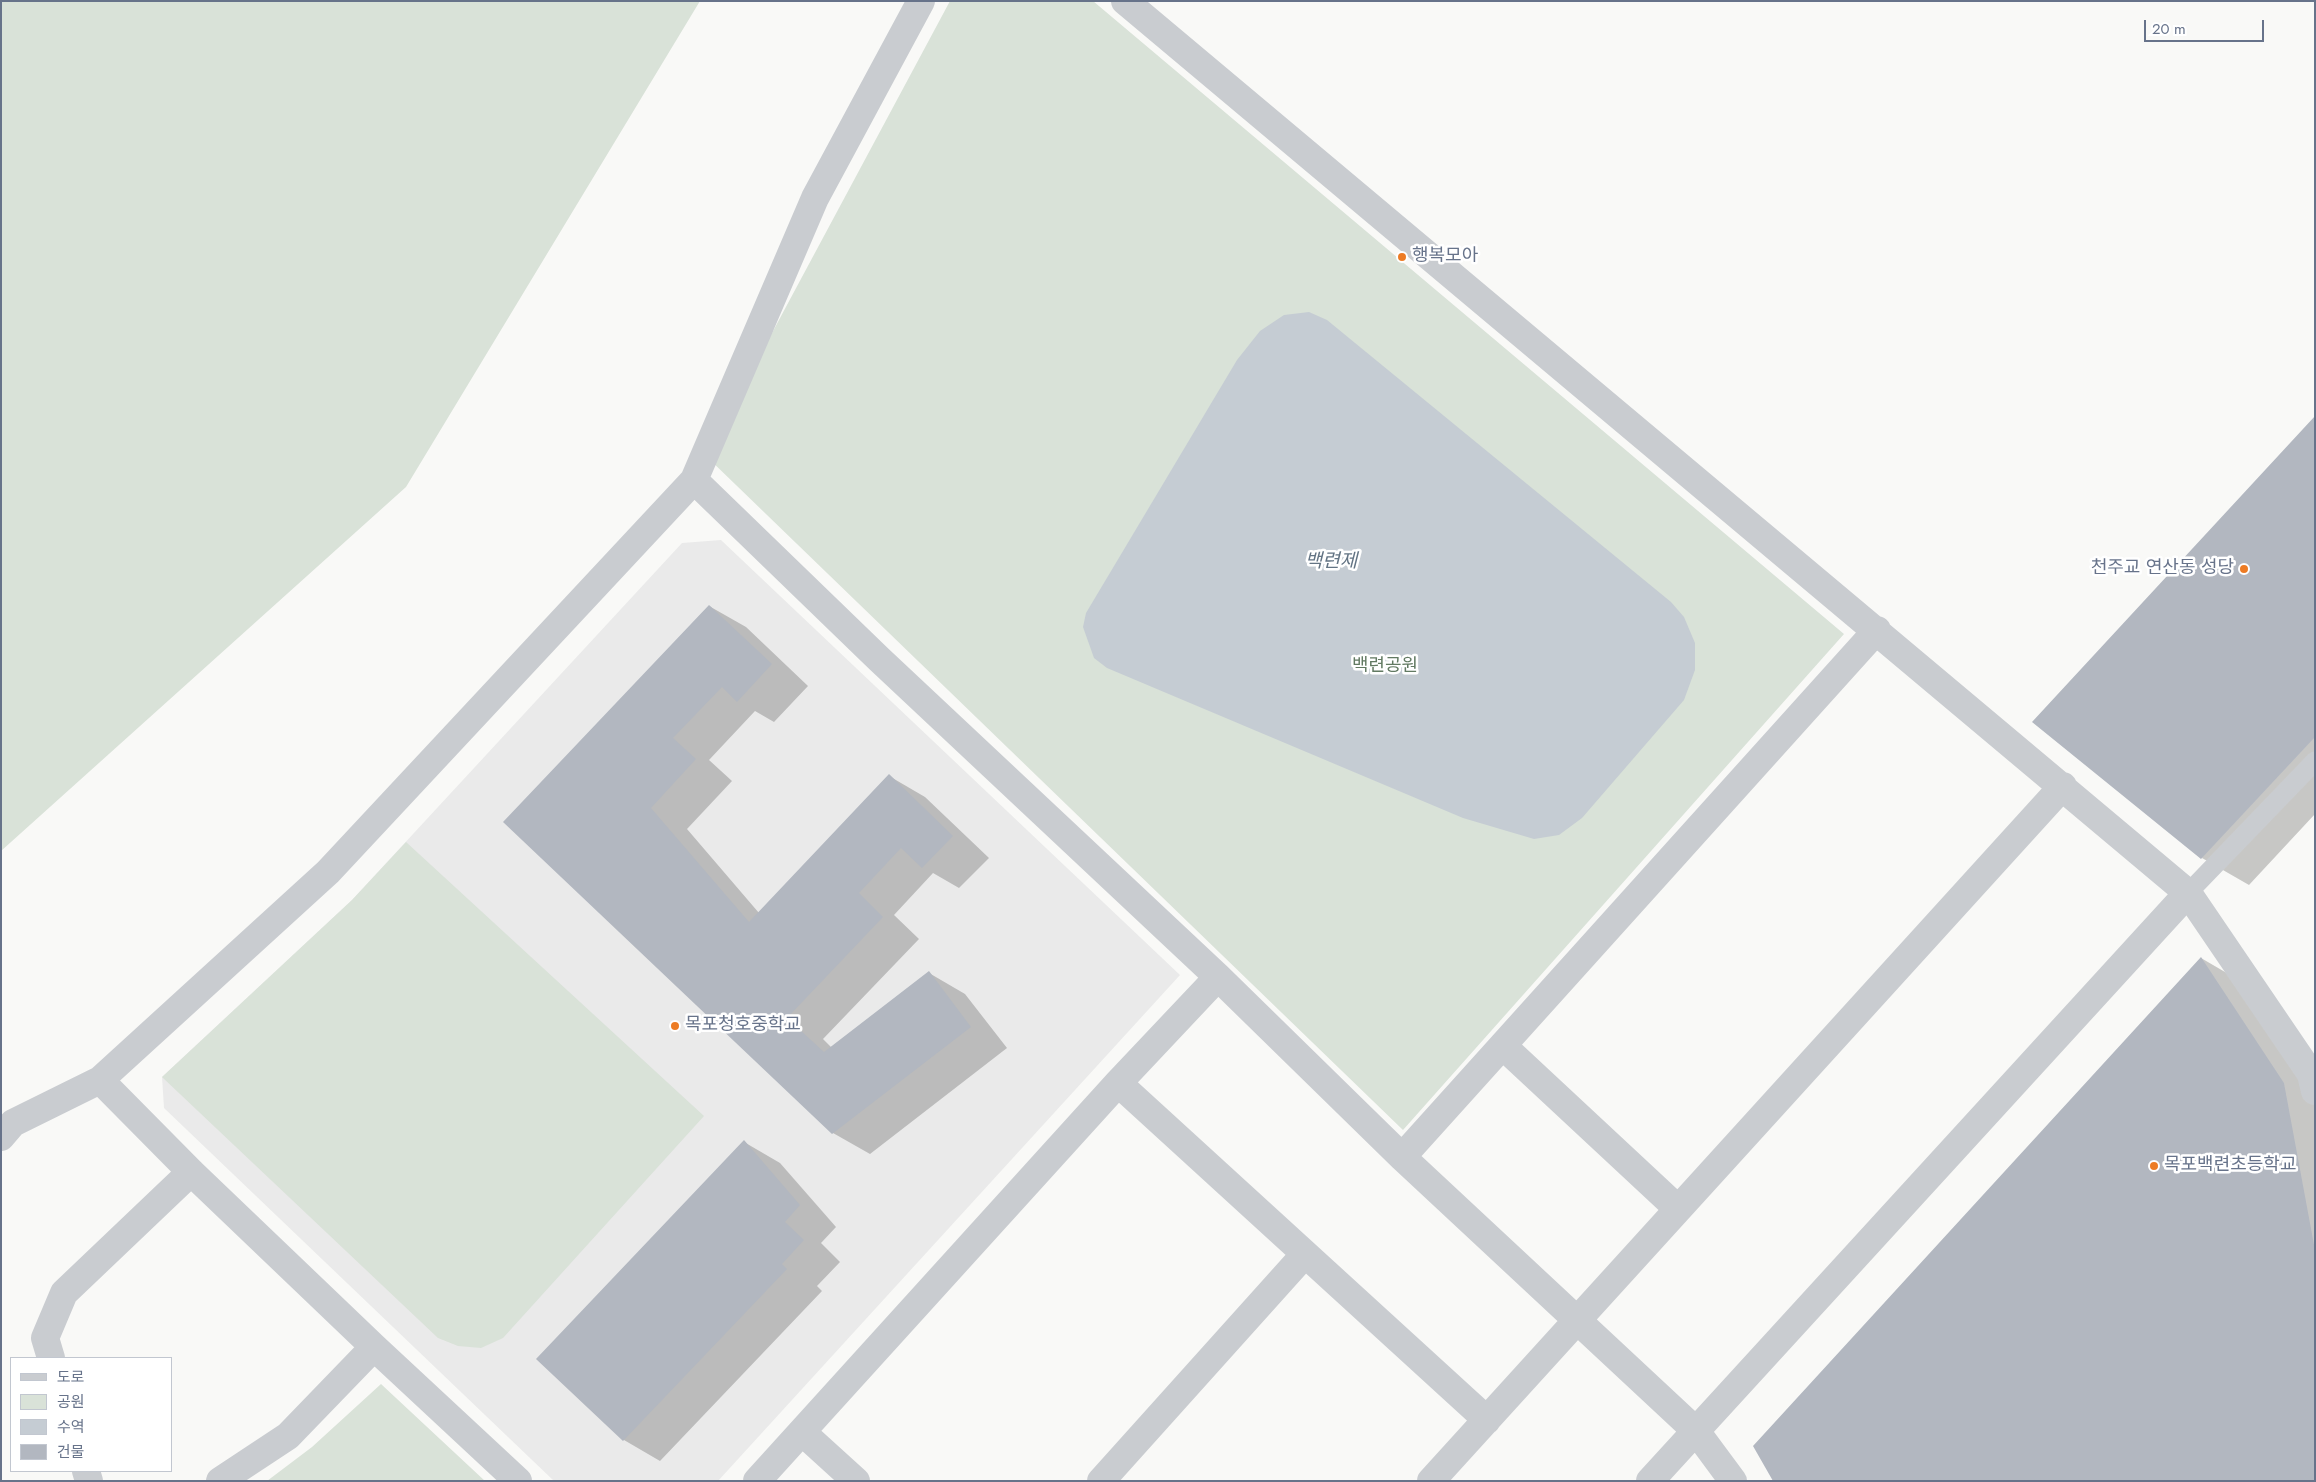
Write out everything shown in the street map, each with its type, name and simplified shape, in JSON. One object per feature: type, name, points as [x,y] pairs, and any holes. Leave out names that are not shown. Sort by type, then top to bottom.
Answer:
[{"type":"street","points":[[1,1137],[14,1123],[100,1080],[328,872],[694,480],[814,198],[921,1]]},
{"type":"street","points":[[1125,1],[2063,786],[2188,893],[2311,1074],[2315,1091]]},
{"type":"street","points":[[694,480],[879,659],[1218,977],[1402,1157],[1696,1431],[1733,1481]]},
{"type":"street","points":[[1402,1157],[1877,630]]},
{"type":"street","points":[[1430,1481],[2063,786]]},
{"type":"street","points":[[1650,1481],[2188,893]]},
{"type":"street","points":[[757,1481],[1118,1083],[1218,977]]},
{"type":"street","points":[[1502,1046],[1678,1210]]},
{"type":"street","points":[[100,1080],[191,1172],[374,1348],[518,1481]]},
{"type":"street","points":[[1118,1083],[1487,1420]]},
{"type":"street","points":[[51,1357],[45,1338],[64,1293],[191,1172]]},
{"type":"street","points":[[1100,1481],[1305,1254]]},
{"type":"street","points":[[220,1481],[288,1436],[374,1348]]},
{"type":"street","points":[[802,1432],[856,1481]]},
{"type":"lane","points":[[2188,893],[2315,761]]},
{"type":"shaded area","name":"목포청호중학교","points":[[721,540],[1180,975],[718,1481],[554,1481],[164,1108],[162,1077],[352,900],[682,543]]},
{"type":"green space","points":[[1,1],[700,1],[406,487],[1,851]]},
{"type":"green space","name":"백련공원","points":[[950,1],[1093,1],[1844,634],[1403,1130],[706,456]]},
{"type":"green space","points":[[406,842],[704,1116],[503,1338],[481,1348],[458,1346],[438,1338],[162,1077],[352,900]]},
{"type":"green space","points":[[381,1384],[485,1481],[267,1481],[312,1447]]},
{"type":"water","name":"백련제","points":[[1309,312],[1327,320],[1671,602],[1684,617],[1695,643],[1695,670],[1684,700],[1582,818],[1559,835],[1534,839],[1463,818],[1107,668],[1094,658],[1083,627],[1086,613],[1237,360],[1260,331],[1284,315]]},
{"type":"building","name":"천주교 연산동 성당","points":[[2315,416],[2315,737],[2201,859],[2032,722]]},
{"type":"building","points":[[709,605],[772,664],[737,702],[722,687],[673,738],[696,759],[651,808],[749,922],[889,774],[953,836],[922,868],[901,848],[859,893],[883,917],[787,1018],[824,1052],[929,971],[971,1027],[832,1134],[503,822]]},
{"type":"building","name":"목포백련초등학교","points":[[2201,957],[2284,1083],[2315,1250],[2315,1481],[1773,1481],[1753,1446]]},
{"type":"building","points":[[744,1140],[800,1205],[785,1222],[804,1240],[782,1264],[787,1269],[623,1441],[536,1359]]},
{"type":"place","name":"행복모아","points":[[1402,257]]},
{"type":"place","name":"천주교 연산동 성당","points":[[2244,569]]},
{"type":"place","name":"목포청호중학교","points":[[675,1026]]},
{"type":"place","name":"목포백련초등학교","points":[[2154,1166]]}]
